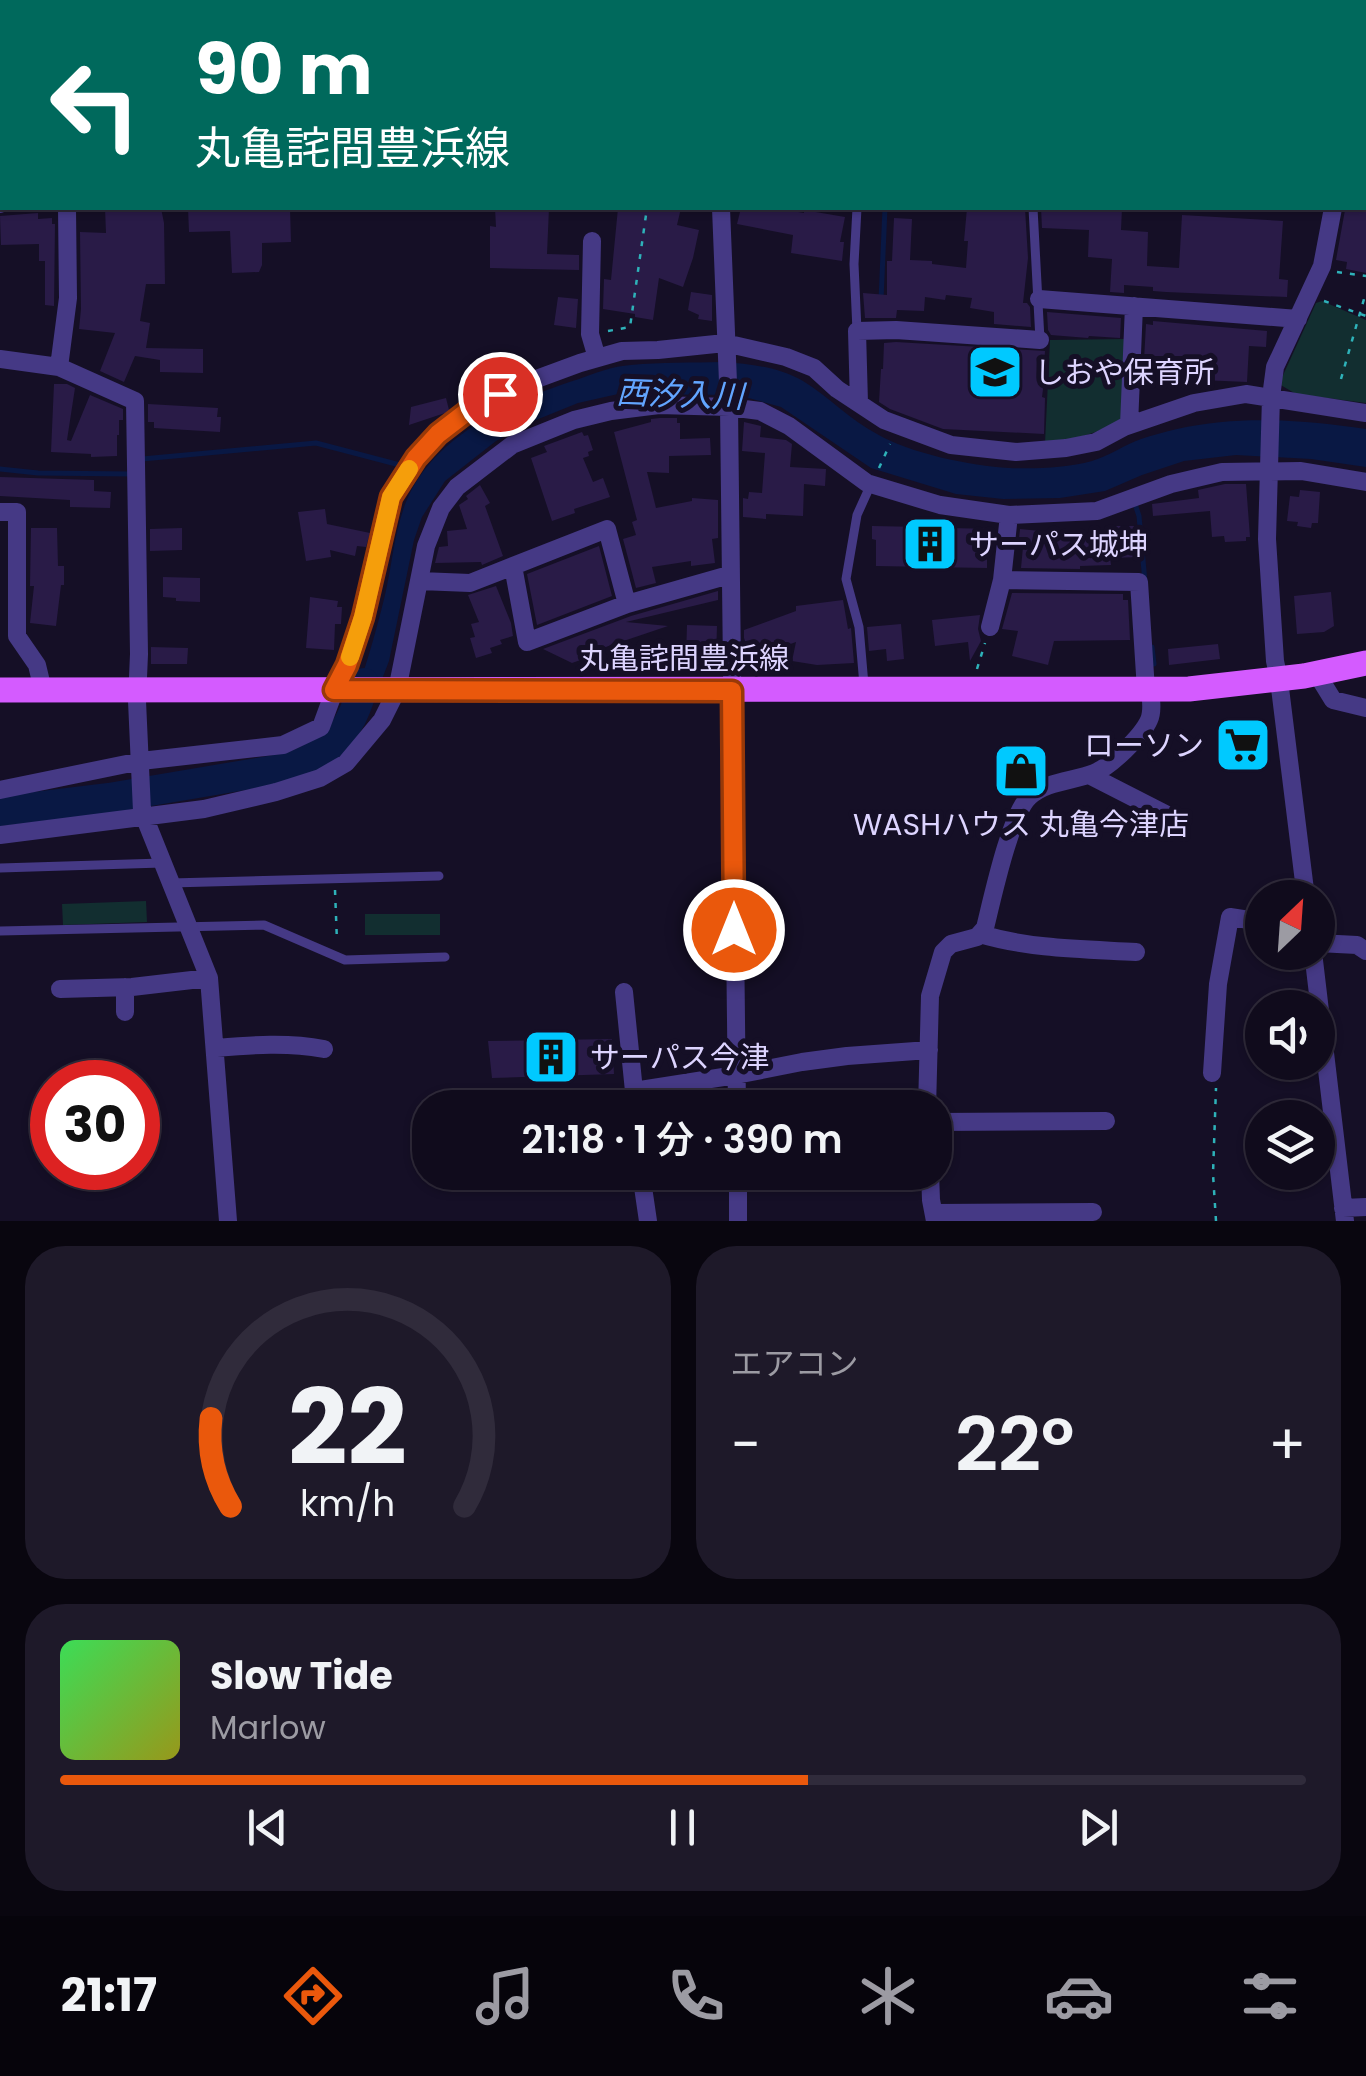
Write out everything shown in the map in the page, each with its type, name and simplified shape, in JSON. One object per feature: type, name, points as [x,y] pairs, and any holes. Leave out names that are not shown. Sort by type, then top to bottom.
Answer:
[{"type":"main road","name":"丸亀詫間豊浜線","points":[[0,690],[1148,690],[1280,680],[1366,664]]},
{"type":"street","points":[[59,367],[68,298],[68,210]]},
{"type":"street","points":[[721,210],[729,404],[736,1090]]},
{"type":"street","points":[[1304,880],[1275,661],[1268,539],[1270,402],[1274,367],[1320,269],[1333,210]]},
{"type":"street","points":[[592,242],[590,334],[597,358]]},
{"type":"street","points":[[1039,299],[1298,319]]},
{"type":"street","points":[[1130,426],[1134,306]]},
{"type":"street","points":[[859,403],[857,330],[1040,340]]},
{"type":"street","points":[[0,790],[140,760],[283,745],[320,727],[340,689],[363,617],[391,497],[416,458],[438,434],[477,404],[622,351],[726,347],[786,357],[814,368],[836,389],[884,420],[951,445],[1016,452],[1096,442],[1194,403],[1246,394],[1270,402],[1366,413]]},
{"type":"street","points":[[0,360],[59,367],[135,400],[143,814],[209,978],[228,1221]]},
{"type":"street","points":[[0,834],[143,814],[204,810],[320,778],[346,763],[382,720],[396,690],[426,546],[441,508],[457,487],[512,446],[574,420],[659,404],[729,404],[760,411],[788,426],[871,484],[940,505],[1009,515],[1097,510],[1171,484],[1222,472],[1300,471],[1366,482]]},
{"type":"street","points":[[0,512],[18,512],[8,570],[16,636],[36,665],[43,690]]},
{"type":"street","points":[[990,627],[1002,580],[1009,515]]},
{"type":"street","points":[[420,581],[470,582],[607,529],[627,604]]},
{"type":"street","points":[[513,566],[526,642],[627,604],[729,576]]},
{"type":"street","points":[[927,1090],[930,996],[944,952],[951,944],[980,934],[985,928],[1018,813],[1030,796],[1045,787],[1098,772],[1114,760],[1149,721],[1152,711],[1139,582],[1002,580]]},
{"type":"street","points":[[1317,674],[1334,700],[1366,708]]},
{"type":"street","points":[[1088,775],[1182,822]]},
{"type":"street","points":[[1212,1073],[1218,984],[1230,917],[1245,919]]},
{"type":"street","points":[[980,934],[1059,956],[1136,952]]},
{"type":"street","points":[[1335,944],[1357,945],[1366,951]]},
{"type":"street","points":[[1314,970],[1344,1214],[1366,1206]]},
{"type":"street","points":[[60,989],[209,978]]},
{"type":"street","points":[[124,987],[125,1012]]},
{"type":"street","points":[[624,992],[634,1091],[802,1062],[928,1050]]},
{"type":"street","points":[[215,1048],[270,1044],[324,1049]]},
{"type":"street","points":[[952,1122],[1106,1121]]},
{"type":"street","points":[[643,1190],[648,1221]]},
{"type":"street","points":[[738,1190],[738,1221]]},
{"type":"street","points":[[931,1190],[935,1217],[1019,1217],[1093,1211]]},
{"type":"lane","points":[[857,210],[857,330]]},
{"type":"lane","points":[[1033,210],[1040,340]]},
{"type":"lane","points":[[865,691],[859,627],[846,578],[857,515],[871,484]]},
{"type":"lane","points":[[0,868],[163,863]]},
{"type":"lane","points":[[171,883],[440,876]]},
{"type":"lane","points":[[0,932],[264,925],[345,960],[445,957]]},
{"type":"path","points":[[590,334],[630,328],[648,210]]},
{"type":"path","points":[[1320,269],[1366,276]]},
{"type":"path","points":[[1341,378],[1366,292]]},
{"type":"path","points":[[1308,296],[1366,316]]},
{"type":"path","points":[[871,484],[900,424]]},
{"type":"path","points":[[977,670],[990,627]]},
{"type":"path","points":[[334,879],[338,957]]},
{"type":"path","points":[[1212,1073],[1216,1080],[1216,1221]]},
{"type":"green space","points":[[1322,301],[1366,320],[1366,403],[1296,394],[1279,384],[1316,303]]},
{"type":"green space","points":[[1127,339],[1122,419],[1085,436],[1045,443],[1050,340]]},
{"type":"green space","points":[[146,901],[147,922],[63,925],[62,904]]},
{"type":"green space","points":[[365,914],[440,914],[440,935],[365,935]]},
{"type":"water","points":[[722,362],[764,367],[794,376],[890,441],[977,465],[1072,465],[1177,429],[1272,420],[1366,429],[1366,467],[1236,455],[1184,461],[1105,491],[1060,498],[1003,499],[956,494],[871,468],[781,407],[738,395],[618,394],[578,403],[496,441],[445,481],[422,517],[414,540],[389,661],[364,726],[348,719],[377,626],[406,503],[425,469],[442,451],[507,407],[604,370],[642,364]]},
{"type":"building","points":[[105,210],[161,210],[165,284],[146,284],[140,321],[150,323],[146,348],[203,349],[203,373],[160,372],[160,360],[135,356],[124,382],[100,371],[115,333],[79,329],[80,232],[106,233]]},
{"type":"building","points":[[188,210],[290,210],[291,242],[262,243],[259,272],[232,273],[230,231],[189,232]]},
{"type":"building","points":[[495,210],[549,210],[547,254],[579,255],[579,270],[490,268],[490,226],[496,227]]},
{"type":"building","points":[[618,210],[681,210],[677,225],[699,230],[683,287],[659,278],[653,320],[603,309],[604,279],[611,280]]},
{"type":"building","points":[[740,210],[804,210],[845,217],[840,242],[844,242],[842,261],[791,253],[793,235],[737,224]]},
{"type":"building","points":[[967,210],[1025,210],[1028,258],[1023,303],[1030,307],[1031,327],[994,324],[994,312],[970,308],[972,298],[946,295],[945,300],[925,297],[924,311],[897,310],[896,318],[865,318],[863,293],[887,295],[887,261],[892,261],[894,218],[912,219],[910,260],[966,268],[968,241],[964,241]]},
{"type":"building","points":[[1041,210],[1122,210],[1121,230],[1148,232],[1147,266],[1179,268],[1182,215],[1283,221],[1279,279],[1288,280],[1287,297],[1166,292],[1124,285],[1124,293],[1110,292],[1112,259],[1088,257],[1089,230],[1042,228]]},
{"type":"building","points":[[1345,210],[1366,210],[1366,273],[1346,269],[1347,262],[1336,260]]},
{"type":"building","points":[[38,213],[38,219],[52,218],[55,224],[54,306],[45,305],[45,261],[39,261],[39,244],[1,245],[0,216]]},
{"type":"building","points":[[691,292],[712,295],[712,321],[698,319],[699,315],[688,310]]},
{"type":"building","points":[[558,297],[578,299],[576,328],[554,325]]},
{"type":"building","points":[[1047,312],[1121,318],[1120,338],[1051,335]]},
{"type":"building","points":[[1153,321],[1267,331],[1266,347],[1249,346],[1247,382],[1201,380],[1191,384],[1156,380],[1144,360],[1146,324],[1153,325]]},
{"type":"building","points":[[884,343],[1045,351],[1044,434],[943,429],[890,409],[879,402],[881,369]]},
{"type":"building","points":[[54,384],[75,388],[67,440],[71,441],[90,395],[123,409],[117,456],[51,452]]},
{"type":"building","points":[[446,398],[449,410],[445,413],[409,425],[411,407]]},
{"type":"building","points":[[148,404],[218,408],[220,432],[154,428],[154,422],[148,422]]},
{"type":"building","points":[[677,418],[680,439],[710,438],[711,455],[669,456],[669,473],[647,472],[656,508],[692,498],[718,500],[718,538],[712,539],[715,563],[691,566],[691,561],[652,567],[656,583],[636,588],[623,539],[636,535],[632,522],[637,520],[614,432],[651,419]]},
{"type":"building","points":[[744,422],[761,426],[760,437],[792,444],[790,467],[826,469],[825,486],[804,484],[803,516],[743,517],[743,498],[748,499],[749,492],[762,493],[765,453],[742,451]]},
{"type":"building","points":[[582,432],[588,435],[593,450],[583,458],[593,482],[603,478],[610,497],[552,521],[531,458],[547,452],[544,446]]},
{"type":"building","points":[[0,477],[94,480],[94,491],[111,492],[110,508],[70,507],[70,500],[0,496]]},
{"type":"building","points":[[1246,484],[1250,537],[1246,541],[1225,542],[1224,536],[1212,537],[1210,511],[1153,516],[1152,504],[1199,498],[1198,490]]},
{"type":"building","points":[[480,485],[490,503],[485,506],[503,556],[482,565],[435,563],[439,547],[448,546],[447,531],[467,529],[459,505]]},
{"type":"building","points":[[1300,490],[1320,492],[1318,523],[1312,523],[1311,528],[1287,521],[1290,496],[1299,497]]},
{"type":"building","points":[[325,509],[327,524],[370,533],[366,547],[357,546],[355,556],[330,550],[331,557],[306,561],[298,512]]},
{"type":"building","name":"サーパス城坤","points":[[922,519],[948,519],[948,528],[995,529],[994,542],[987,541],[987,568],[876,566],[872,526],[922,527]]},
{"type":"building","points":[[1116,526],[1137,526],[1138,557],[1110,558],[1111,565],[1080,569],[1021,568],[1020,529],[1040,531],[1040,535],[1089,537],[1089,531],[1116,530]]},
{"type":"building","points":[[31,528],[57,528],[58,566],[64,566],[64,585],[56,626],[30,623],[34,586],[30,586]]},
{"type":"building","points":[[182,528],[182,550],[150,551],[150,529]]},
{"type":"building","points":[[599,546],[612,596],[537,625],[527,574]]},
{"type":"building","points":[[163,577],[200,578],[200,602],[163,597]]},
{"type":"building","points":[[496,586],[513,636],[490,648],[492,653],[476,658],[470,638],[475,637],[471,624],[479,622],[468,595]]},
{"type":"building","points":[[718,591],[718,600],[626,622],[668,626],[588,653],[589,657],[572,663],[543,649],[631,616]]},
{"type":"building","points":[[1331,592],[1334,626],[1324,632],[1297,634],[1294,596]]},
{"type":"building","points":[[1012,593],[1123,594],[1123,600],[1128,600],[1130,640],[1054,641],[1048,665],[1012,656],[1018,631],[1002,629]]},
{"type":"building","points":[[310,597],[338,601],[337,607],[342,607],[341,624],[335,624],[334,650],[306,648]]},
{"type":"building","points":[[843,600],[848,629],[851,628],[854,663],[817,665],[792,661],[796,642],[751,658],[744,630],[796,611],[796,606]]},
{"type":"building","points":[[980,615],[981,641],[970,661],[968,642],[935,646],[932,620]]},
{"type":"building","points":[[901,624],[904,659],[887,661],[886,649],[869,651],[867,627]]},
{"type":"building","points":[[687,625],[717,626],[716,659],[686,658]]},
{"type":"building","points":[[1218,644],[1220,659],[1169,665],[1168,649]]},
{"type":"building","points":[[151,647],[188,648],[187,664],[151,664]]},
{"type":"building","points":[[1257,728],[1261,759],[1226,763],[1222,732]]},
{"type":"building","name":"WASHハウス 丸亀今津店","points":[[1036,761],[1036,777],[1006,783],[1006,762]]},
{"type":"building","name":"サーパス今津","points":[[612,1039],[614,1074],[492,1078],[488,1041]]},
{"type":"waterway","points":[[881,300],[885,210]]},
{"type":"waterway","points":[[142,461],[316,443],[400,465]]},
{"type":"waterway","points":[[0,469],[131,474]]},
{"type":"waterway","points":[[1135,504],[1145,582]]},
{"type":"waterway","points":[[1152,647],[1154,664]]},
{"type":"waterway","name":"西汐入川","points":[[0,811],[109,798],[292,767],[320,753],[340,735],[354,713],[364,683]]},
{"type":"slow traffic","points":[[350,657],[391,497],[409,469]]},
{"type":"place","name":"しおや保育所","points":[[995,372]]},
{"type":"place","name":"サーパス城坤","points":[[930,544]]},
{"type":"place","name":"ローソン","points":[[1243,745]]},
{"type":"place","name":"WASHハウス 丸亀今津店","points":[[1021,771]]},
{"type":"place","name":"サーパス今津","points":[[551,1057]]},
{"type":"route","points":[[500,394],[477,404],[438,434],[416,458],[391,497],[363,617],[334,690],[732,691],[734,930]]}]
